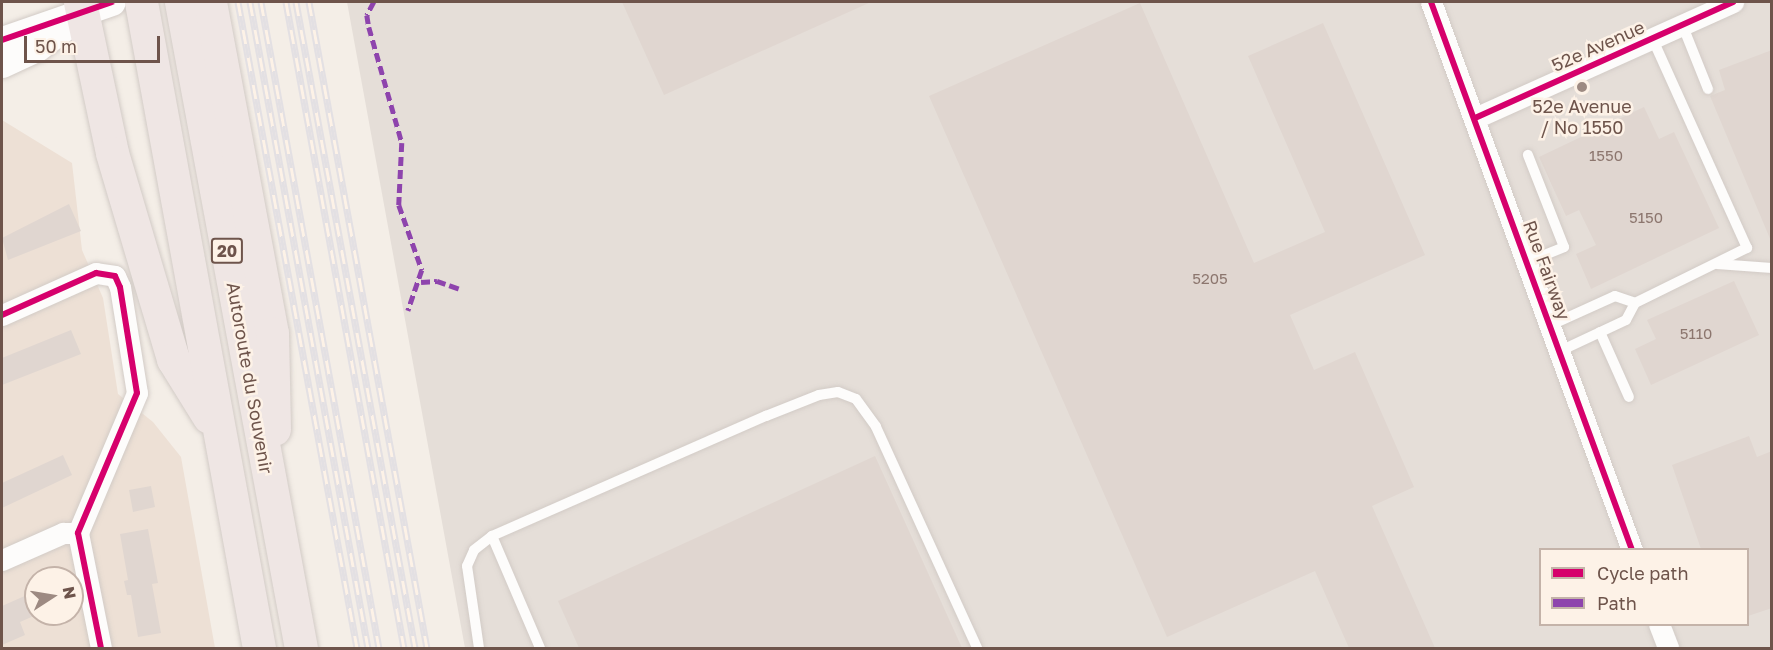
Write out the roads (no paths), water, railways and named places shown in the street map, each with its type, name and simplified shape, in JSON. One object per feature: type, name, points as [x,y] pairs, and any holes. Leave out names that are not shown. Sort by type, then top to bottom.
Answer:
[{"type":"highway","points":[[191,2],[275,357],[272,500],[301,648]]},
{"type":"highway","points":[[81,8],[112,153],[173,359],[220,433]]},
{"type":"highway","name":"20","points":[[143,11],[259,648]]},
{"type":"street","points":[[2,40],[81,8],[111,2]]},
{"type":"street","name":"Rue Fairway","points":[[1431,2],[1632,548]]},
{"type":"street","name":"52e Avenue","points":[[1475,118],[1733,2]]},
{"type":"street","points":[[2,64],[37,48],[81,8]]},
{"type":"street","points":[[2,315],[89,275],[103,272],[115,276],[120,287],[138,385],[135,402],[78,533],[100,648]]},
{"type":"street","points":[[2,560],[63,533],[78,533]]},
{"type":"street","points":[[1660,626],[1668,648]]},
{"type":"lane","points":[[1682,24],[1708,89]]},
{"type":"lane","points":[[1560,351],[1626,320],[1635,303],[1747,248],[1652,38]]},
{"type":"lane","points":[[1527,262],[1564,247],[1528,155]]},
{"type":"lane","points":[[1716,264],[1772,268]]},
{"type":"lane","points":[[1551,325],[1615,296],[1635,303]]},
{"type":"lane","points":[[1600,332],[1629,398]]},
{"type":"lane","points":[[479,648],[467,566],[474,550],[492,536],[828,393],[847,394],[863,406],[876,427],[977,648]]},
{"type":"lane","points":[[492,536],[540,648]]},
{"type":"railway","points":[[238,2],[357,648]]},
{"type":"railway","points":[[250,2],[368,648]]},
{"type":"railway","points":[[261,2],[379,648]]},
{"type":"railway","points":[[286,2],[404,648]]},
{"type":"railway","points":[[296,2],[415,648]]},
{"type":"railway","points":[[309,2],[427,648]]},
{"type":"place","name":"52e Avenue / No 1550","points":[[1582,87]]}]
